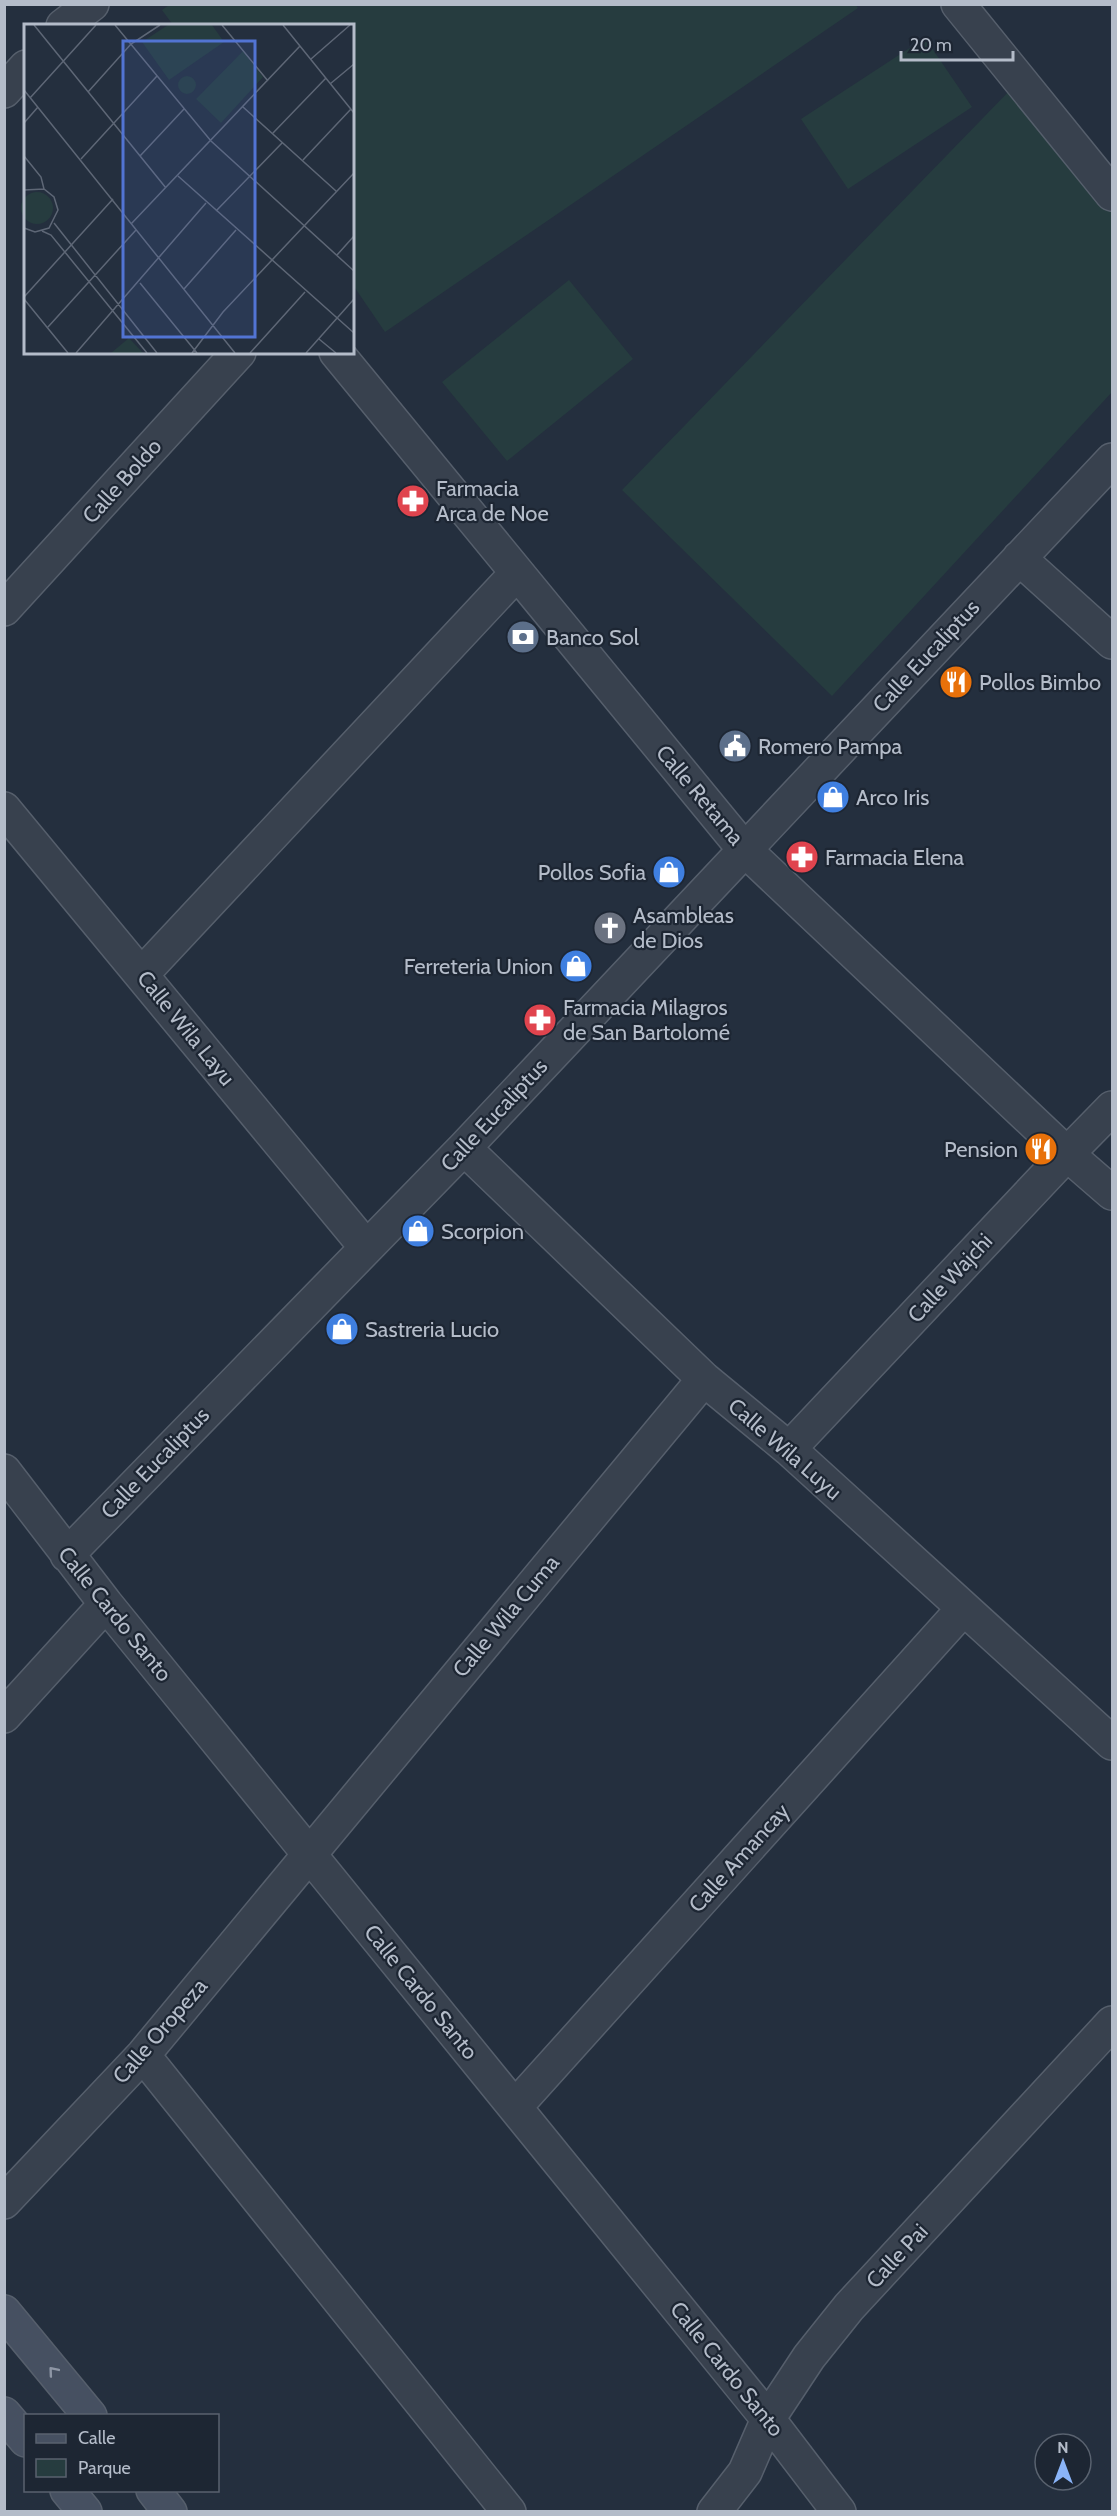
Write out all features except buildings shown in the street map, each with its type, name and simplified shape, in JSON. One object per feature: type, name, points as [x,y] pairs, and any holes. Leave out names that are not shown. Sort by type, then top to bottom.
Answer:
[{"type":"main road","points":[[4,2312],[89,2414]]},
{"type":"main road","points":[[4,2414],[24,2438]]},
{"type":"main road","points":[[69,2492],[85,2511]]},
{"type":"main road","points":[[155,2492],[170,2511]]},
{"type":"street","points":[[61,20],[92,4]]},
{"type":"street","points":[[958,4],[1113,194]]},
{"type":"street","points":[[4,91],[24,69]]},
{"type":"street","name":"Calle Boldo","points":[[4,609],[237,354]]},
{"type":"street","name":"Calle Retama","points":[[338,354],[744,849],[1067,1154],[1113,1193]]},
{"type":"street","name":"Calle Eucaliptus","points":[[67,1554],[464,1148],[1113,460]]},
{"type":"street","points":[[1019,558],[1113,642]]},
{"type":"street","points":[[142,974],[517,573]]},
{"type":"street","name":"Calle Wila Layu","points":[[4,809],[366,1247]]},
{"type":"street","name":"Calle Wajchi","points":[[789,1449],[1113,1108]]},
{"type":"street","name":"Calle Wila Luyu","points":[[464,1148],[704,1378],[789,1449],[1113,1743]]},
{"type":"street","name":"Calle Wila Cuma","points":[[309,1854],[704,1378]]},
{"type":"street","name":"Calle Cardo Santo","points":[[4,1471],[106,1604],[768,2419],[839,2511]]},
{"type":"street","points":[[4,1716],[106,1604]]},
{"type":"street","name":"Calle Amancay","points":[[515,2107],[963,1609]]},
{"type":"street","name":"Calle Oropeza","points":[[4,2202],[143,2055],[309,1854]]},
{"type":"street","name":"Calle Pai","points":[[714,2511],[745,2472],[768,2419],[809,2356],[849,2307],[1113,2023]]},
{"type":"street","points":[[143,2055],[508,2511]]},
{"type":"green space","points":[[855,4],[858,8],[385,332],[354,286],[354,24],[172,24],[162,10],[169,5]]},
{"type":"green space","points":[[925,38],[972,107],[848,189],[801,119]]},
{"type":"green space","points":[[1015,85],[1112,209],[1112,392],[832,696],[622,490]]},
{"type":"green space","points":[[569,280],[633,359],[507,461],[442,382]]},
{"type":"place","name":"Farmacia Arca de Noe","points":[[413,501]]},
{"type":"place","name":"Banco Sol","points":[[523,637]]},
{"type":"place","name":"Pollos Bimbo","points":[[956,682]]},
{"type":"place","name":"Romero Pampa","points":[[735,746]]},
{"type":"place","name":"Arco Iris","points":[[833,797]]},
{"type":"place","name":"Farmacia Elena","points":[[802,857]]},
{"type":"place","name":"Pollos Sofia","points":[[669,872]]},
{"type":"place","name":"Asambleas de Dios","points":[[610,928]]},
{"type":"place","name":"Ferreteria Union","points":[[576,966]]},
{"type":"place","name":"Farmacia Milagros de San Bartolomé","points":[[540,1020]]},
{"type":"place","name":"Pension","points":[[1041,1149]]},
{"type":"place","name":"Scorpion","points":[[418,1231]]},
{"type":"place","name":"Sastreria Lucio","points":[[342,1329]]}]
